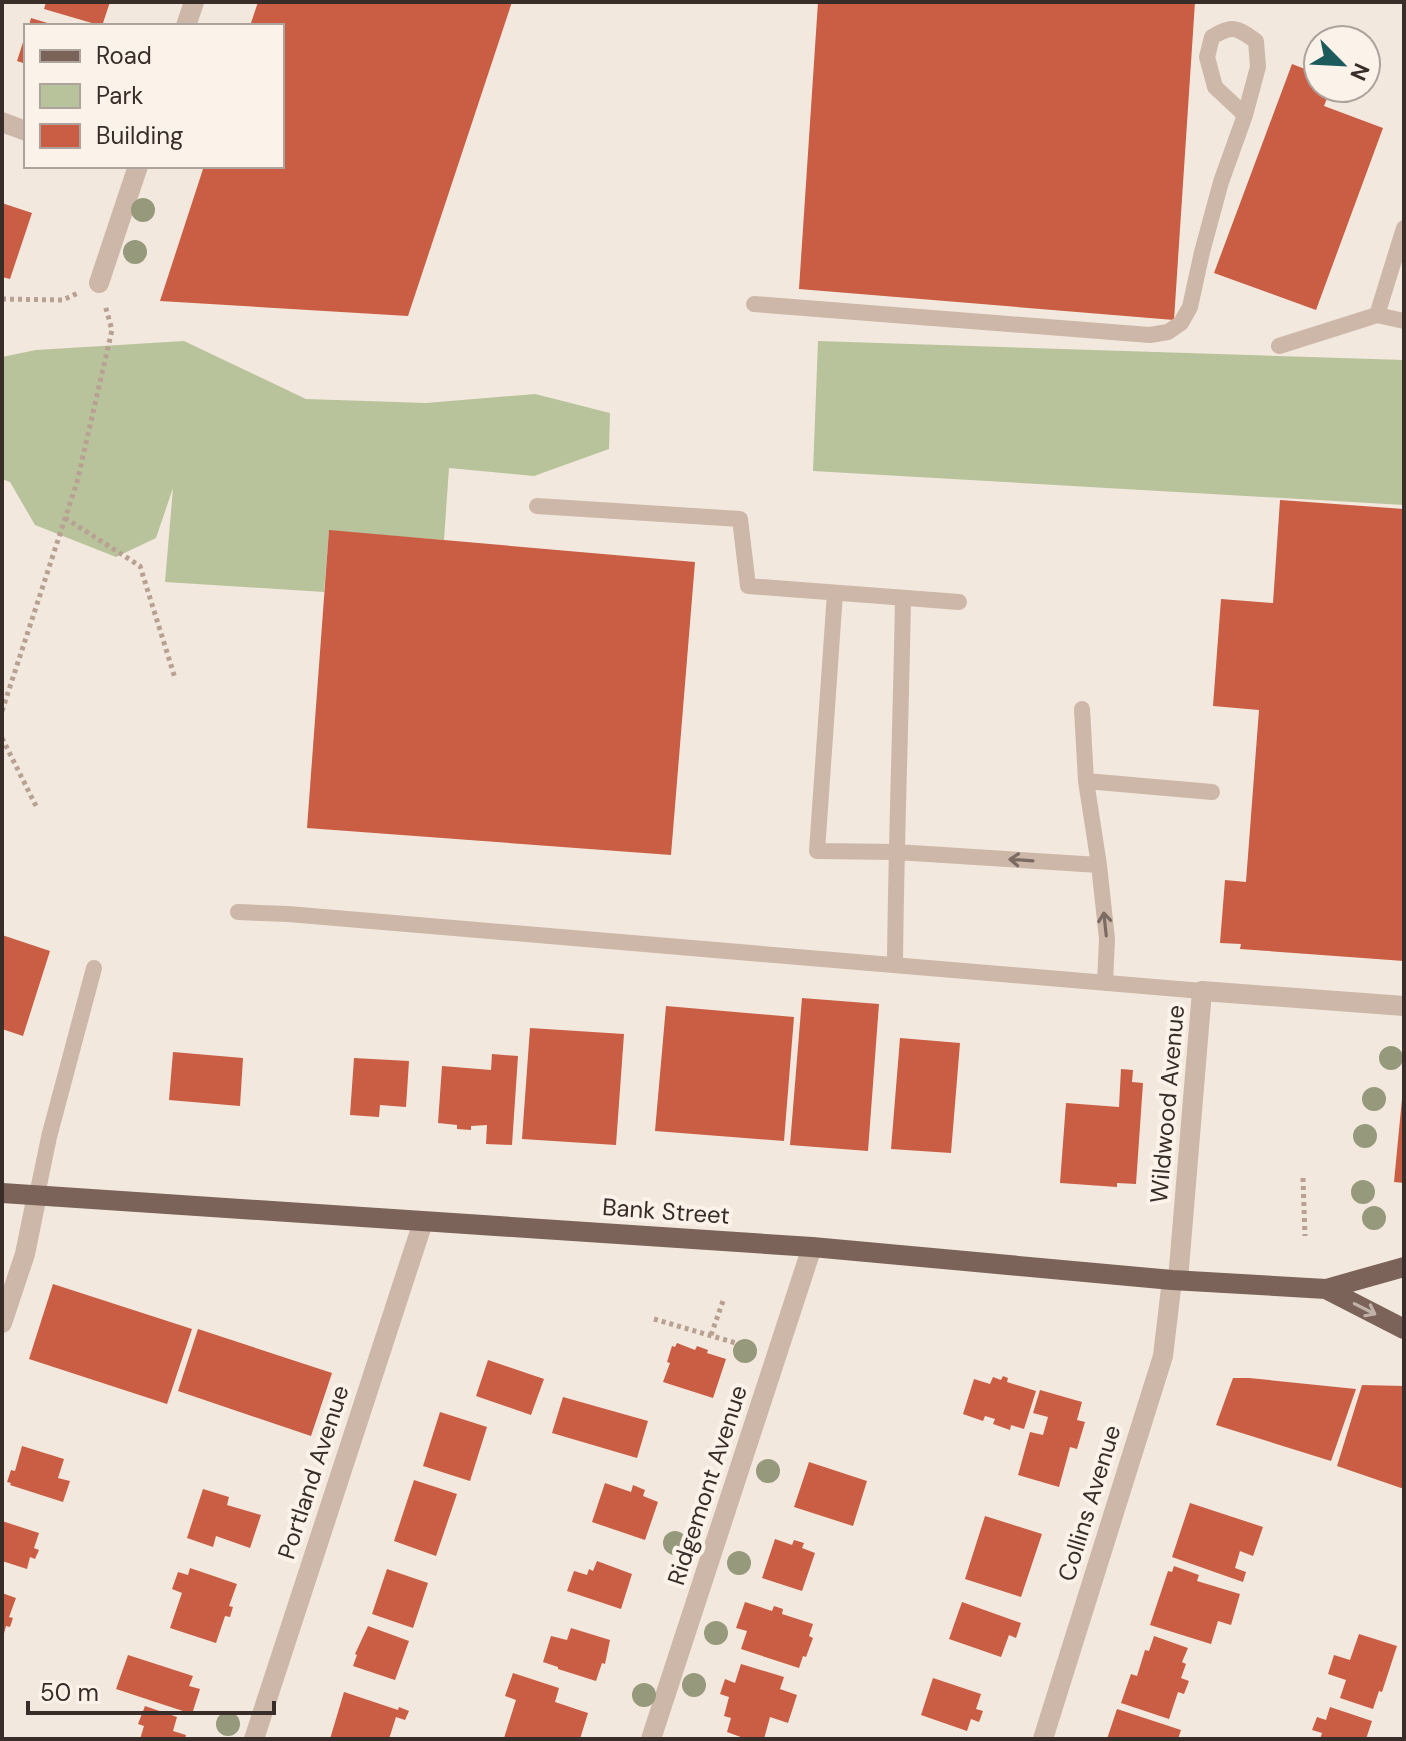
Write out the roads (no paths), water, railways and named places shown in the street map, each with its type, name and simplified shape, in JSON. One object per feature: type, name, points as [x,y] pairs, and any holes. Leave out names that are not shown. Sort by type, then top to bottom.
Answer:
[{"type":"main road","name":"Bank Street","points":[[2,1193],[812,1247],[1175,1280],[1326,1289],[1404,1267]]},
{"type":"main road","name":"Bank Street","points":[[1326,1289],[1404,1329]]},
{"type":"street","points":[[187,24],[194,2]]},
{"type":"street","points":[[2,122],[24,130]]},
{"type":"street","points":[[99,283],[133,168]]},
{"type":"street","name":"Wildwood Avenue","points":[[1175,1280],[1202,991],[1404,1006]]},
{"type":"street","points":[[2,1323],[25,1254],[37,1195]]},
{"type":"street","name":"Portland Avenue","points":[[254,1739],[423,1222]]},
{"type":"street","name":"Ridgemont Avenue","points":[[651,1739],[812,1247]]},
{"type":"street","name":"Collins Avenue","points":[[1043,1739],[1163,1356],[1175,1280]]},
{"type":"lane","points":[[754,304],[1150,335],[1168,332],[1181,323],[1190,307],[1221,182],[1245,115],[1258,67],[1256,41],[1240,30],[1225,28],[1212,37],[1207,57],[1215,87],[1245,115]]},
{"type":"lane","points":[[1377,315],[1404,228]]},
{"type":"lane","points":[[1279,346],[1377,315],[1404,321]]},
{"type":"lane","points":[[537,506],[740,519],[748,586],[959,602]]},
{"type":"lane","points":[[835,593],[817,851],[896,852],[1099,865]]},
{"type":"lane","points":[[895,965],[903,598]]},
{"type":"lane","points":[[1082,709],[1086,781],[1107,939],[1105,983]]},
{"type":"lane","points":[[1086,781],[1212,792]]},
{"type":"lane","points":[[238,912],[304,915],[1202,991]]},
{"type":"lane","points":[[37,1195],[49,1137],[94,968]]}]
